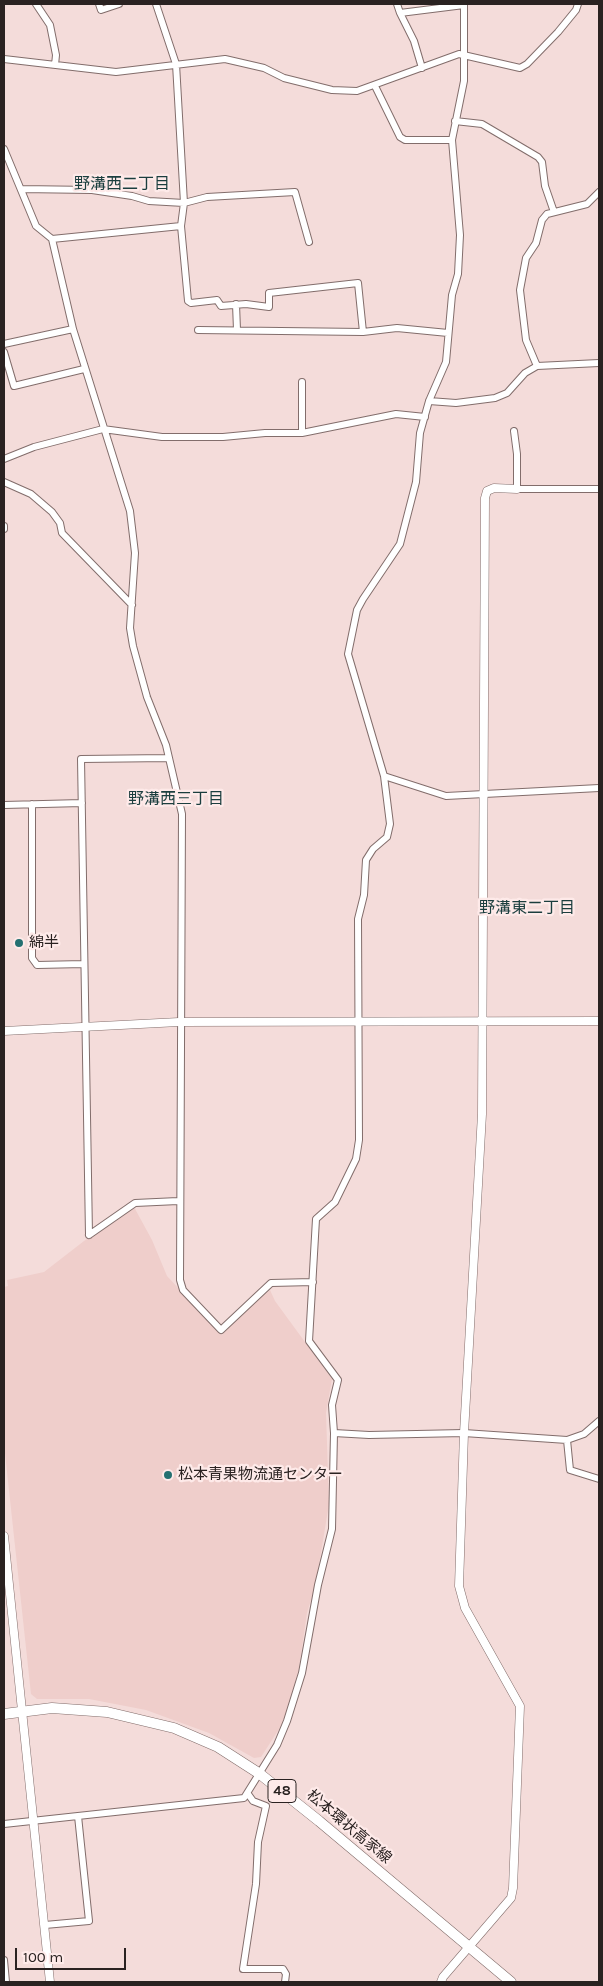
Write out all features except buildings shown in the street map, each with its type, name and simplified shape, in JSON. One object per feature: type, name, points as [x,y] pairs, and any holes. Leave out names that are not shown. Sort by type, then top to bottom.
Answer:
[{"type":"main road","name":"松本環状高家線","points":[[4,1714],[22,1710],[52,1708],[88,1710],[151,1721],[203,1740],[260,1774],[511,1982]]},
{"type":"street","points":[[36,4],[50,25],[56,65]]},
{"type":"street","points":[[99,4],[101,10],[119,4]]},
{"type":"street","points":[[156,4],[176,64],[184,203],[181,226],[188,301],[191,303],[217,300],[221,306],[236,304],[269,307],[269,293],[358,283],[363,332]]},
{"type":"street","points":[[397,4],[414,42],[422,68]]},
{"type":"street","points":[[4,1824],[244,1798],[260,1774],[288,1721],[302,1673],[318,1586],[332,1529],[334,1433],[332,1405],[338,1380],[309,1341],[316,1219],[335,1202],[356,1159],[358,1140],[359,1022],[358,919],[364,895],[366,860],[373,849],[387,837],[390,824],[384,776],[348,654],[358,610],[363,599],[400,544],[403,536],[416,482],[420,433],[429,401],[446,362],[452,294],[458,274],[460,235],[452,140],[464,81],[464,4],[400,14]]},
{"type":"street","points":[[4,59],[116,72],[225,59],[264,68],[284,78],[332,90],[357,90],[375,86],[464,54],[520,68],[527,64],[558,32],[576,10],[578,4]]},
{"type":"street","points":[[375,86],[400,137],[404,140],[452,140]]},
{"type":"street","points":[[455,121],[482,124],[538,157],[542,162],[545,186],[554,212]]},
{"type":"street","points":[[4,149],[36,226],[52,239],[84,369],[130,511],[134,532],[130,628],[133,646],[146,696],[166,745],[182,814],[178,1201],[180,1280],[183,1290],[221,1330],[270,1283],[313,1282]]},
{"type":"street","points":[[21,189],[92,190],[132,196],[149,201],[184,203],[208,197],[296,192],[309,242]]},
{"type":"street","points":[[537,366],[526,340],[520,290],[526,258],[536,243],[542,220],[547,214],[587,204],[599,192]]},
{"type":"street","points":[[52,239],[181,226]]},
{"type":"street","points":[[236,304],[237,330]]},
{"type":"street","points":[[198,330],[363,332],[397,328],[448,333]]},
{"type":"street","points":[[4,344],[73,329]]},
{"type":"street","points":[[4,352],[14,386],[84,369]]},
{"type":"street","points":[[429,401],[456,403],[495,398],[507,393],[525,373],[537,366],[599,363]]},
{"type":"street","points":[[302,382],[302,433]]},
{"type":"street","points":[[4,459],[34,447],[103,429],[188,438],[302,433],[396,414],[425,416]]},
{"type":"street","points":[[514,431],[518,454],[517,489]]},
{"type":"street","points":[[4,482],[31,494],[52,512],[60,523],[62,533],[132,605]]},
{"type":"street","points":[[441,1982],[443,1977],[510,1898],[513,1888],[520,1706],[465,1608],[460,1591],[464,1433],[482,1114],[484,1022],[485,498],[487,491],[494,488],[599,489]]},
{"type":"street","points":[[169,758],[81,759],[89,1236],[135,1203],[178,1201]]},
{"type":"street","points":[[384,776],[446,796],[599,788]]},
{"type":"street","points":[[4,805],[82,803]]},
{"type":"street","points":[[32,804],[32,958],[37,965],[84,964]]},
{"type":"street","points":[[4,1031],[179,1022],[599,1021]]},
{"type":"street","points":[[334,1433],[369,1435],[464,1433],[567,1440],[584,1434],[599,1421]]},
{"type":"street","points":[[567,1440],[570,1470],[599,1479]]},
{"type":"street","points":[[4,1536],[50,1982]]},
{"type":"street","points":[[248,1794],[253,1801],[266,1806],[258,1842],[256,1884],[243,1969],[283,1970],[286,1974],[285,1982]]},
{"type":"street","points":[[44,1925],[89,1921],[78,1816]]},
{"type":"street","points":[[4,1960],[6,1982]]},
{"type":"shaded area","name":"松本青果物流通センター","points":[[134,1207],[152,1240],[167,1276],[222,1335],[230,1324],[270,1290],[275,1301],[332,1379],[326,1413],[329,1504],[316,1583],[307,1613],[299,1668],[285,1720],[261,1757],[254,1758],[209,1733],[146,1710],[89,1699],[37,1699],[31,1694],[4,1444],[4,1287],[8,1286],[7,1280],[44,1272],[84,1241]]},
{"type":"place","name":"綿半","points":[[19,943]]},
{"type":"place","name":"松本青果物流通センター","points":[[168,1475]]},
{"type":"district","name":"野溝西二丁目","points":[[122,184]]},
{"type":"district","name":"野溝西三丁目","points":[[176,799]]},
{"type":"district","name":"野溝東二丁目","points":[[527,908]]}]
